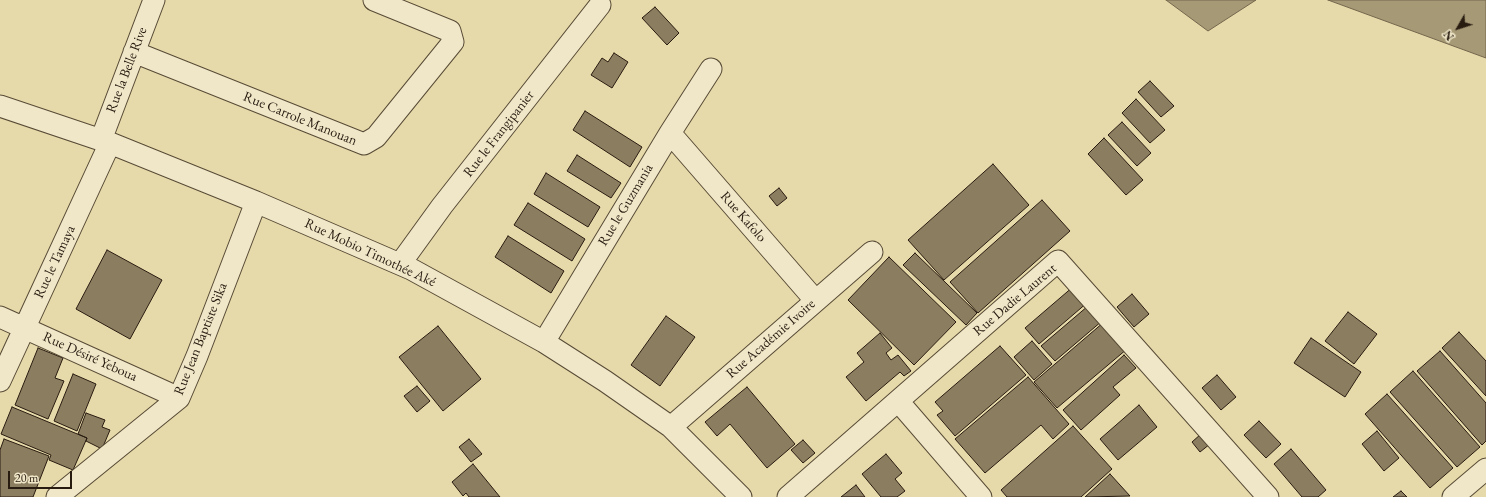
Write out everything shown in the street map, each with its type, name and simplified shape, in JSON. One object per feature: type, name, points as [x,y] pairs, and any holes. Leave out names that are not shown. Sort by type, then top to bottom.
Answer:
[{"type":"street","name":"Rue la Belle Rive","points":[[106,142],[134,52],[154,0]]},
{"type":"street","name":"Rue Carrole Manouan","points":[[134,52],[364,144],[376,137],[453,42],[450,31],[374,0]]},
{"type":"street","name":"Rue le Frangipanier","points":[[400,264],[442,206],[600,5]]},
{"type":"street","name":"Rue le Guzmania","points":[[544,342],[670,133],[711,69]]},
{"type":"street","name":"Rue Mobio Timothée Aké","points":[[0,106],[106,142],[256,202],[412,269],[544,342],[605,381],[671,427],[741,497]]},
{"type":"street","name":"Rue Kafolo","points":[[670,133],[815,300]]},
{"type":"street","name":"Rue le Tamaya","points":[[0,381],[106,142]]},
{"type":"street","name":"Rue Jean Baptiste Sika","points":[[57,497],[179,398],[256,202]]},
{"type":"street","name":"Rue Académie Ivoire","points":[[671,427],[815,300],[872,252]]},
{"type":"street","name":"Rue Dadie Laurent","points":[[788,497],[1058,261],[1268,497]]},
{"type":"street","name":"Rue Désiré Yeboua","points":[[0,316],[179,398]]},
{"type":"street","points":[[898,401],[981,497]]},
{"type":"street","points":[[1453,497],[1486,469]]},
{"type":"shaded area","points":[[1166,0],[1256,0],[1208,31]]},
{"type":"shaded area","points":[[1328,0],[1486,0],[1486,58]]},
{"type":"building","points":[[655,7],[679,33],[667,45],[642,18]]},
{"type":"building","points":[[614,53],[628,62],[612,88],[591,75],[602,58],[608,62]]},
{"type":"building","points":[[1150,81],[1174,106],[1161,117],[1138,92]]},
{"type":"building","points":[[1136,99],[1165,130],[1150,143],[1122,113]]},
{"type":"building","points":[[585,111],[642,147],[630,167],[573,130]]},
{"type":"building","points":[[1122,122],[1151,153],[1137,166],[1108,135]]},
{"type":"building","points":[[1104,138],[1143,180],[1126,195],[1088,154]]},
{"type":"building","points":[[577,155],[621,183],[611,198],[567,171]]},
{"type":"building","points":[[993,164],[1029,205],[944,280],[908,240]]},
{"type":"building","points":[[546,173],[600,207],[588,227],[534,194]]},
{"type":"building","points":[[779,188],[787,198],[777,206],[769,196]]},
{"type":"building","points":[[1042,200],[1070,231],[978,313],[950,282]]},
{"type":"building","points":[[528,203],[585,239],[572,261],[514,225]]},
{"type":"building","points":[[508,236],[564,271],[551,293],[495,257]]},
{"type":"building","points":[[107,250],[162,280],[130,339],[76,309]]},
{"type":"building","points":[[915,253],[977,313],[966,325],[903,265]]},
{"type":"building","points":[[889,257],[956,322],[914,365],[848,300]]},
{"type":"building","points":[[1074,286],[1088,302],[1039,344],[1025,328]]},
{"type":"building","points":[[1132,294],[1149,314],[1134,327],[1117,307]]},
{"type":"building","points":[[1088,306],[1102,321],[1055,361],[1041,346]]},
{"type":"building","points":[[1348,312],[1377,334],[1354,364],[1325,341]]},
{"type":"building","points":[[666,316],[695,337],[660,386],[631,365]]},
{"type":"building","points":[[1104,322],[1127,349],[1057,408],[1034,382]]},
{"type":"building","points":[[438,326],[481,379],[443,411],[399,357]]},
{"type":"building","points":[[1459,332],[1486,361],[1486,396],[1442,348]]},
{"type":"building","points":[[880,333],[892,348],[886,353],[891,360],[898,355],[911,371],[904,376],[900,372],[866,401],[846,377],[864,362],[857,353]]},
{"type":"building","points":[[1311,338],[1361,372],[1345,397],[1294,363]]},
{"type":"building","points":[[1032,341],[1052,364],[1034,380],[1014,357]]},
{"type":"building","points":[[1000,346],[1026,375],[955,436],[937,415],[943,411],[935,402]]},
{"type":"building","points":[[38,348],[63,358],[55,378],[64,381],[48,419],[15,405]]},
{"type":"building","points":[[1440,351],[1486,403],[1486,441],[1482,445],[1417,371]]},
{"type":"building","points":[[1124,355],[1136,368],[1113,387],[1120,395],[1081,430],[1063,410]]},
{"type":"building","points":[[1413,371],[1480,447],[1457,467],[1390,392]]},
{"type":"building","points":[[73,374],[96,384],[77,431],[54,421]]},
{"type":"building","points":[[1217,375],[1236,397],[1221,410],[1202,388]]},
{"type":"building","points":[[1028,377],[1069,424],[1053,439],[1041,425],[985,473],[955,439]]},
{"type":"building","points":[[417,386],[430,401],[417,412],[404,396]]},
{"type":"building","points":[[747,387],[795,444],[767,468],[730,424],[717,436],[705,422]]},
{"type":"building","points":[[1387,394],[1453,468],[1430,488],[1365,414]]},
{"type":"building","points":[[1139,405],[1157,427],[1118,460],[1100,439]]},
{"type":"building","points":[[12,407],[87,438],[73,470],[49,460],[51,455],[1,434]]},
{"type":"building","points":[[86,413],[105,420],[102,427],[110,430],[102,449],[86,441],[87,438],[78,434]]},
{"type":"building","points":[[1259,421],[1281,444],[1266,458],[1244,435]]},
{"type":"building","points":[[1073,426],[1112,469],[1081,497],[1007,497],[1001,490]]},
{"type":"building","points":[[1377,431],[1399,458],[1384,471],[1362,444]]},
{"type":"building","points":[[1201,434],[1210,444],[1200,452],[1192,442]]},
{"type":"building","points":[[4,439],[49,456],[33,497],[0,497],[0,450]]},
{"type":"building","points":[[469,439],[482,454],[471,462],[459,447]]},
{"type":"building","points":[[803,440],[815,453],[803,463],[791,450]]},
{"type":"building","points":[[1291,449],[1326,490],[1318,497],[1302,497],[1274,464]]},
{"type":"building","points":[[886,454],[902,473],[895,479],[905,491],[897,497],[881,497],[862,474]]},
{"type":"building","points":[[473,464],[500,497],[469,497],[466,493],[463,496],[452,482]]},
{"type":"building","points":[[1110,474],[1130,496],[1085,497]]},
{"type":"building","points":[[856,485],[865,497],[841,497]]},
{"type":"building","points":[[1401,491],[1407,497],[1393,497]]}]
